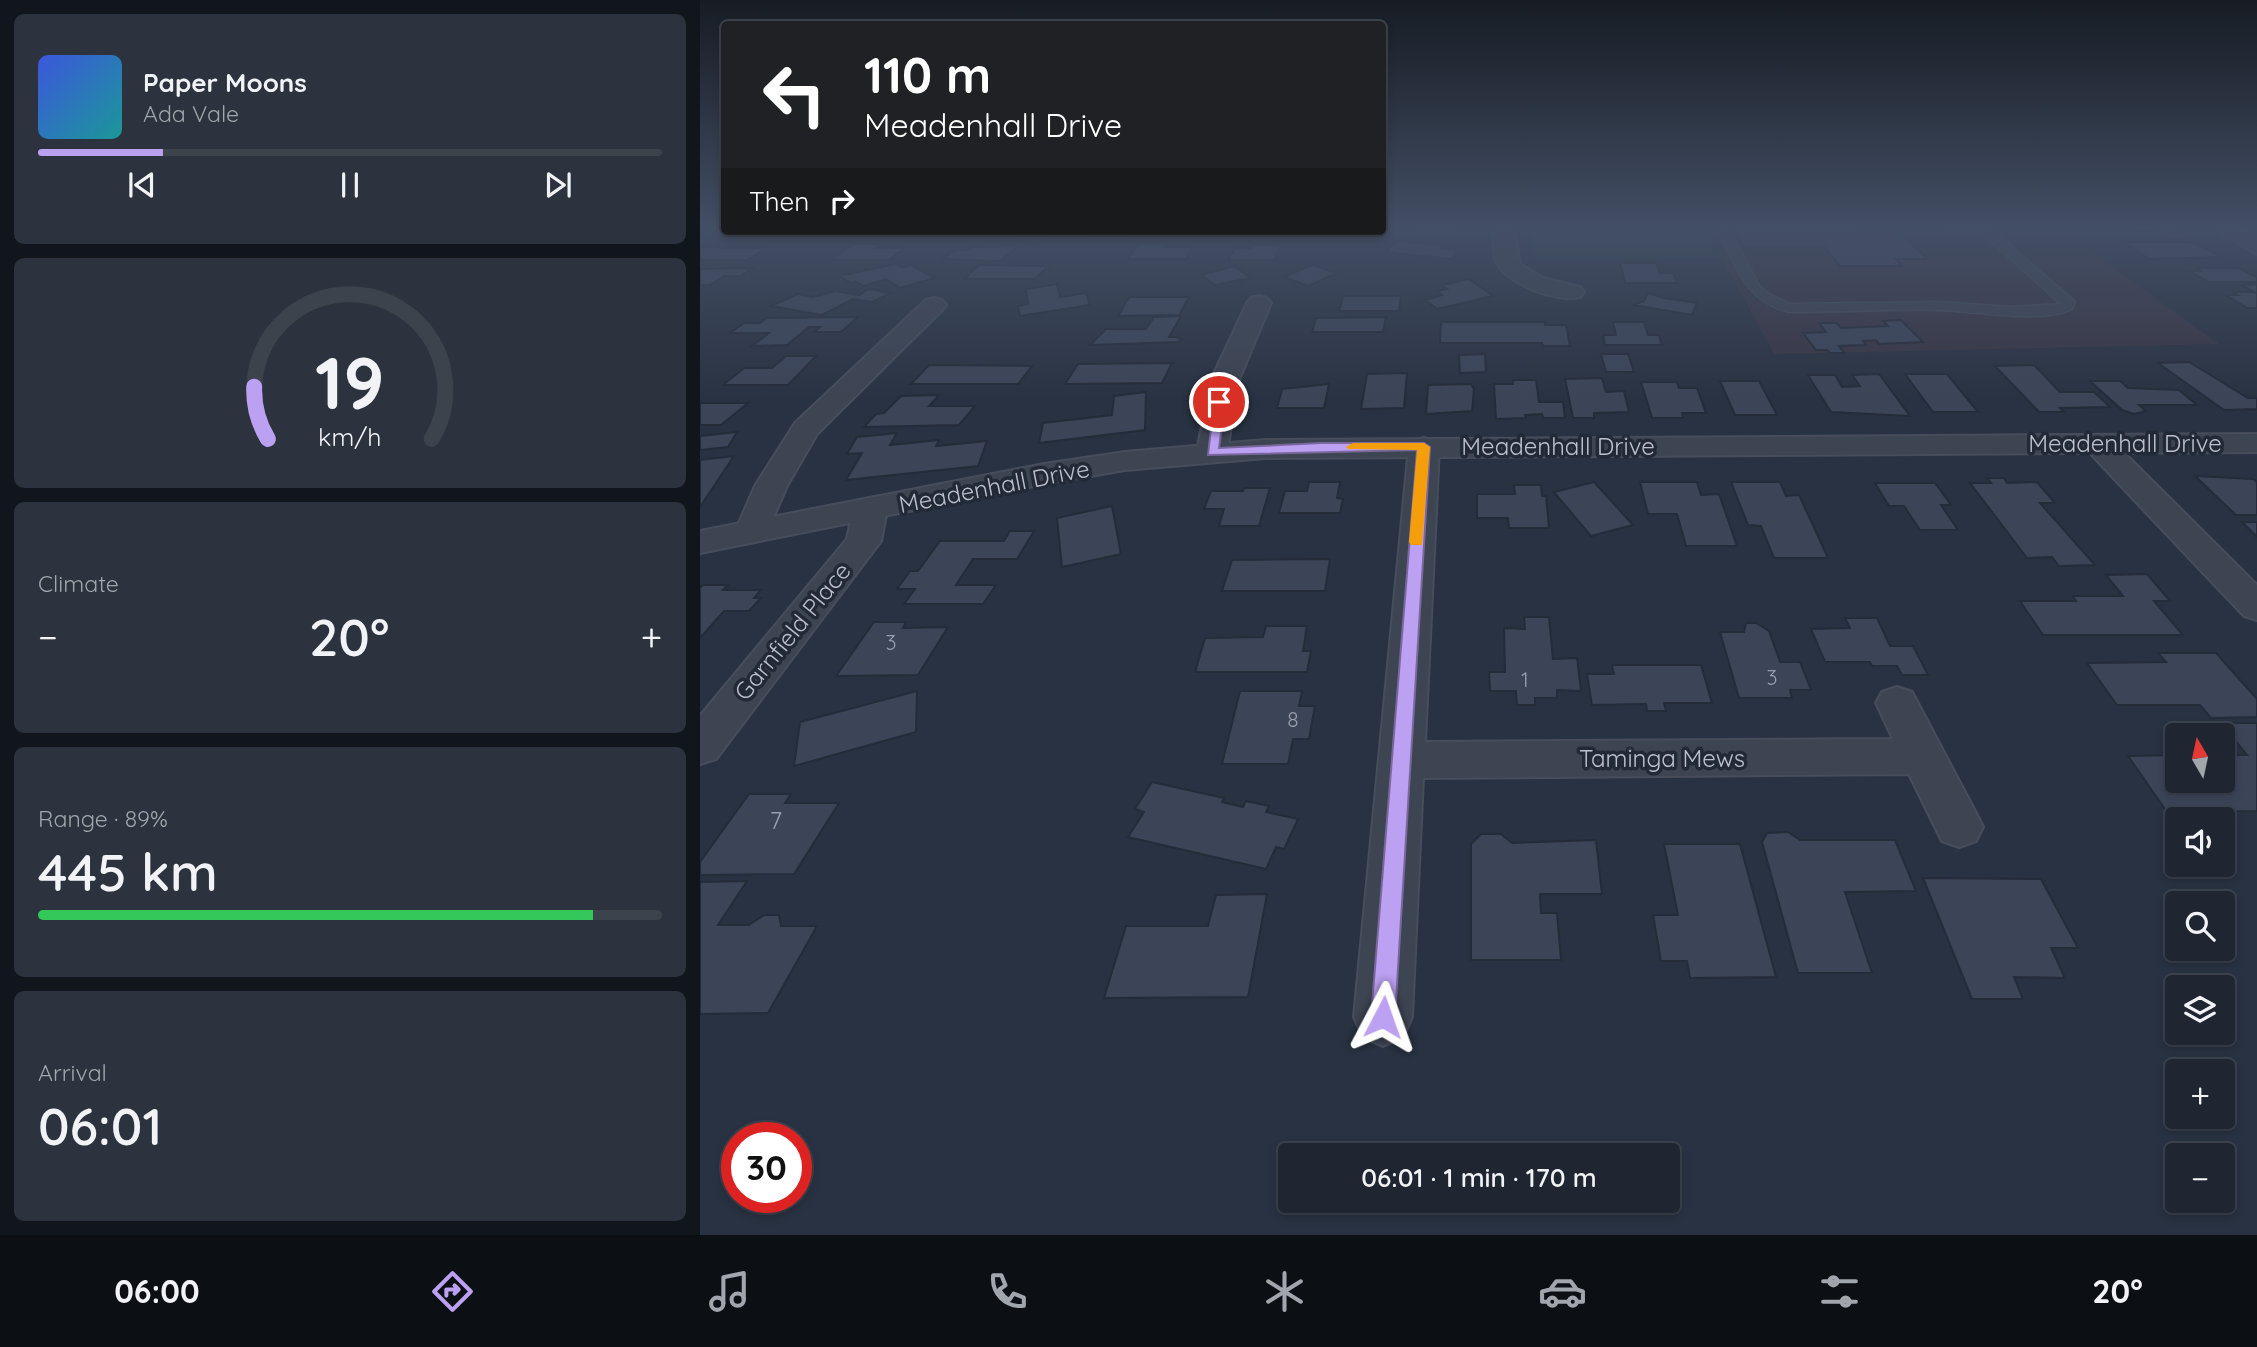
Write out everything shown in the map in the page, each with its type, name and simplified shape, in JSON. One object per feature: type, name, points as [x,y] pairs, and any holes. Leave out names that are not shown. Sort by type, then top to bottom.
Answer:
[{"type":"street","points":[[1544,285],[1572,292]]},
{"type":"street","points":[[1213,452],[1224,382],[1259,303]]},
{"type":"street","points":[[752,532],[771,486],[805,429],[934,305]]},
{"type":"street","name":"Meadenhall Drive","points":[[700,542],[1044,474],[1213,452],[1321,447],[2257,443]]},
{"type":"street","points":[[2098,444],[2257,607]]},
{"type":"street","points":[[1383,1017],[1424,447]]},
{"type":"street","name":"Garnfield Place","points":[[700,747],[864,541],[870,510]]},
{"type":"street","points":[[1897,703],[1959,827]]},
{"type":"street","name":"Taminga Mews","points":[[1401,760],[1923,756]]},
{"type":"lane","points":[[1751,285],[1755,293],[1774,304],[1789,308],[1939,306],[2011,311],[2067,306],[2068,302],[2049,285]]},
{"type":"shaded area","points":[[1736,285],[2137,285],[2219,344],[1774,354]]},
{"type":"building","points":[[1057,285],[1060,297],[1086,293],[1090,305],[1020,316],[1018,306],[1028,304],[1026,289]]},
{"type":"building","points":[[1442,285],[1477,285],[1493,296],[1437,309],[1425,300],[1442,295],[1437,291],[1447,289]]},
{"type":"building","points":[[2242,285],[2257,285],[2257,308],[2247,308],[2226,295],[2238,295],[2233,292],[2254,292]]},
{"type":"building","points":[[869,289],[891,293],[872,302],[853,299],[822,315],[771,306],[798,294],[813,297],[836,291],[859,295]]},
{"type":"building","points":[[1648,293],[1697,303],[1692,315],[1634,305],[1644,301]]},
{"type":"building","points":[[1343,296],[1401,296],[1399,311],[1339,311]]},
{"type":"building","points":[[1129,297],[1189,297],[1179,315],[1118,316]]},
{"type":"building","points":[[1181,316],[1169,337],[1181,339],[1179,342],[1090,345],[1106,329],[1146,329],[1154,317]]},
{"type":"building","points":[[858,317],[841,332],[814,332],[820,327],[809,327],[787,345],[752,346],[769,333],[730,333],[744,323],[760,323],[767,318]]},
{"type":"building","points":[[1386,317],[1383,332],[1312,332],[1316,318]]},
{"type":"building","points":[[1901,320],[1923,342],[1879,344],[1876,340],[1863,341],[1866,345],[1839,346],[1845,353],[1830,353],[1827,350],[1816,350],[1803,333],[1826,332],[1819,323],[1837,323],[1841,328],[1888,326],[1883,321]]},
{"type":"building","points":[[1441,322],[1545,322],[1545,325],[1566,325],[1570,346],[1543,346],[1542,343],[1440,343]]},
{"type":"building","points":[[1613,322],[1644,322],[1648,335],[1659,335],[1662,345],[1605,345],[1603,335],[1616,335]]},
{"type":"building","points":[[1485,354],[1486,372],[1460,373],[1459,355]]},
{"type":"building","points":[[1601,354],[1628,354],[1634,372],[1606,372]]},
{"type":"building","points":[[786,356],[816,356],[788,385],[723,385],[744,368],[772,368]]},
{"type":"building","points":[[2189,362],[2248,398],[2257,398],[2257,409],[2224,410],[2158,363]]},
{"type":"building","points":[[1172,363],[1162,383],[1065,384],[1078,364]]},
{"type":"building","points":[[929,365],[1032,366],[1018,384],[911,384]]},
{"type":"building","points":[[2034,365],[2060,392],[2094,392],[2110,407],[2060,408],[2064,412],[2039,412],[1995,366]]},
{"type":"building","points":[[1407,373],[1404,408],[1361,409],[1367,374]]},
{"type":"building","points":[[1879,374],[1910,416],[1831,412],[1808,375],[1835,375],[1842,387],[1860,386],[1852,375]]},
{"type":"building","points":[[1905,374],[1947,374],[1978,412],[1933,412]]},
{"type":"building","points":[[1602,378],[1606,392],[1624,391],[1629,412],[1594,413],[1594,418],[1573,418],[1565,379]]},
{"type":"building","points":[[1513,380],[1536,380],[1539,402],[1563,402],[1565,418],[1543,418],[1542,414],[1525,415],[1526,418],[1496,419],[1494,384],[1513,384]]},
{"type":"building","points":[[1720,381],[1759,381],[1777,415],[1735,415]]},
{"type":"building","points":[[2090,381],[2120,381],[2128,388],[2179,390],[2197,405],[2139,405],[2146,411],[2134,414],[2122,410]]},
{"type":"building","points":[[1641,382],[1677,382],[1679,388],[1697,388],[1706,413],[1682,413],[1683,418],[1652,418]]},
{"type":"building","points":[[1329,384],[1324,408],[1277,408],[1282,389]]},
{"type":"building","points":[[1471,384],[1474,389],[1472,411],[1426,414],[1428,385]]},
{"type":"building","points":[[1146,392],[1145,430],[1039,443],[1043,423],[1112,415],[1114,396]]},
{"type":"building","points":[[939,395],[929,406],[975,406],[959,425],[864,427],[876,414],[884,413],[901,396]]},
{"type":"building","points":[[700,403],[748,403],[721,425],[700,425]]},
{"type":"building","points":[[737,432],[728,447],[700,450],[700,436]]},
{"type":"building","points":[[897,433],[890,445],[939,440],[936,446],[987,441],[978,466],[846,480],[862,453],[847,454],[857,437]]},
{"type":"building","points":[[734,456],[700,507],[700,460]]},
{"type":"building","points":[[2195,476],[2253,479],[2257,482],[2257,515],[2236,515]]},
{"type":"building","points":[[1987,478],[2004,478],[2007,483],[2037,482],[2055,503],[2040,503],[2095,565],[2059,566],[2052,557],[2027,558],[1970,483],[1991,483]]},
{"type":"building","points":[[1309,482],[1340,482],[1337,498],[1343,499],[1340,513],[1279,513],[1285,491],[1307,491]]},
{"type":"building","points":[[1594,482],[1633,525],[1591,536],[1554,492]]},
{"type":"building","points":[[1640,482],[1697,482],[1701,495],[1719,494],[1737,546],[1686,546],[1677,514],[1648,514]]},
{"type":"building","points":[[1731,482],[1780,482],[1786,496],[1799,495],[1828,558],[1774,558],[1761,526],[1748,525]]},
{"type":"building","points":[[1875,483],[1935,483],[1951,505],[1941,505],[1958,530],[1920,530],[1904,506],[1889,506]]},
{"type":"building","points":[[1514,485],[1541,485],[1542,496],[1546,496],[1549,528],[1509,528],[1508,518],[1477,518],[1477,494],[1515,494]]},
{"type":"building","points":[[1244,488],[1270,488],[1259,526],[1219,526],[1224,509],[1204,509],[1211,491],[1243,491]]},
{"type":"building","points":[[1112,506],[1121,554],[1062,567],[1057,518]]},
{"type":"building","points":[[2242,522],[2257,522],[2257,537]]},
{"type":"building","points":[[1010,531],[1034,531],[1017,559],[973,559],[956,585],[996,585],[983,604],[904,604],[915,589],[897,589],[910,571],[918,571],[940,541],[1004,541]]},
{"type":"building","points":[[1330,559],[1325,591],[1222,591],[1232,560]]},
{"type":"building","points":[[2147,574],[2170,601],[2154,601],[2183,635],[2043,635],[2020,601],[2076,601],[2073,596],[2123,596],[2106,575]]},
{"type":"building","points":[[703,585],[728,585],[723,590],[761,590],[754,598],[761,598],[749,611],[724,611],[700,638],[700,588]]},
{"type":"building","points":[[1524,617],[1549,617],[1553,659],[1577,658],[1581,691],[1557,690],[1557,698],[1535,698],[1535,705],[1517,705],[1516,691],[1490,691],[1489,672],[1505,672],[1504,628],[1525,629]]},
{"type":"building","points":[[1845,618],[1877,618],[1890,646],[1913,646],[1928,675],[1902,675],[1897,666],[1872,666],[1870,662],[1825,662],[1811,629],[1850,628]]},
{"type":"building","points":[[874,622],[906,622],[903,628],[948,627],[918,675],[836,676]]},
{"type":"building","points":[[1746,623],[1756,623],[1769,631],[1780,662],[1800,662],[1811,690],[1790,690],[1792,698],[1739,698],[1720,632],[1744,632]]},
{"type":"building","points":[[1266,626],[1307,626],[1303,651],[1311,651],[1307,672],[1195,672],[1205,638],[1263,637]]},
{"type":"building","points":[[2158,653],[2216,653],[2257,699],[2257,717],[2211,718],[2200,705],[2117,705],[2087,663],[2166,662]]},
{"type":"building","points":[[1612,665],[1701,665],[1712,703],[1664,703],[1666,711],[1647,711],[1646,704],[1592,705],[1587,674],[1614,674]]},
{"type":"building","points":[[917,691],[916,732],[794,766],[800,722]]},
{"type":"building","points":[[1240,691],[1302,691],[1299,706],[1315,706],[1309,739],[1293,739],[1288,764],[1222,764]]},
{"type":"building","points":[[2235,723],[2257,723],[2257,811],[2235,811],[2235,807],[2165,807],[2165,809],[2128,756],[2165,755],[2165,793],[2235,793],[2235,755],[2247,755],[2235,740]]},
{"type":"building","points":[[1152,782],[1224,798],[1222,802],[1243,807],[1246,801],[1269,806],[1266,812],[1298,819],[1284,849],[1276,847],[1266,869],[1128,837],[1144,812],[1135,809]]},
{"type":"building","points":[[749,794],[791,794],[785,803],[839,803],[794,874],[700,875],[700,862]]},
{"type":"building","points":[[1788,832],[1800,840],[1895,840],[1916,891],[1845,892],[1872,973],[1798,973],[1762,842],[1767,833]]},
{"type":"building","points":[[1481,834],[1501,834],[1512,843],[1596,840],[1602,894],[1540,894],[1541,913],[1557,913],[1561,960],[1471,960],[1471,844]]},
{"type":"building","points":[[1664,844],[1740,844],[1776,977],[1690,978],[1687,961],[1661,961],[1653,915],[1678,915]]},
{"type":"building","points":[[1923,878],[2041,879],[2078,948],[2051,948],[2065,978],[2014,977],[2023,999],[1972,999]]},
{"type":"building","points":[[747,881],[718,925],[749,925],[764,915],[779,915],[781,926],[817,926],[768,1013],[700,1014],[700,882]]},
{"type":"building","points":[[1267,894],[1248,997],[1104,998],[1126,926],[1208,926],[1216,895]]},
{"type":"slow traffic","points":[[1353,447],[1424,447],[1417,542]]},
{"type":"route","points":[[1219,402],[1213,452],[1321,447],[1424,447],[1383,1017]]}]
